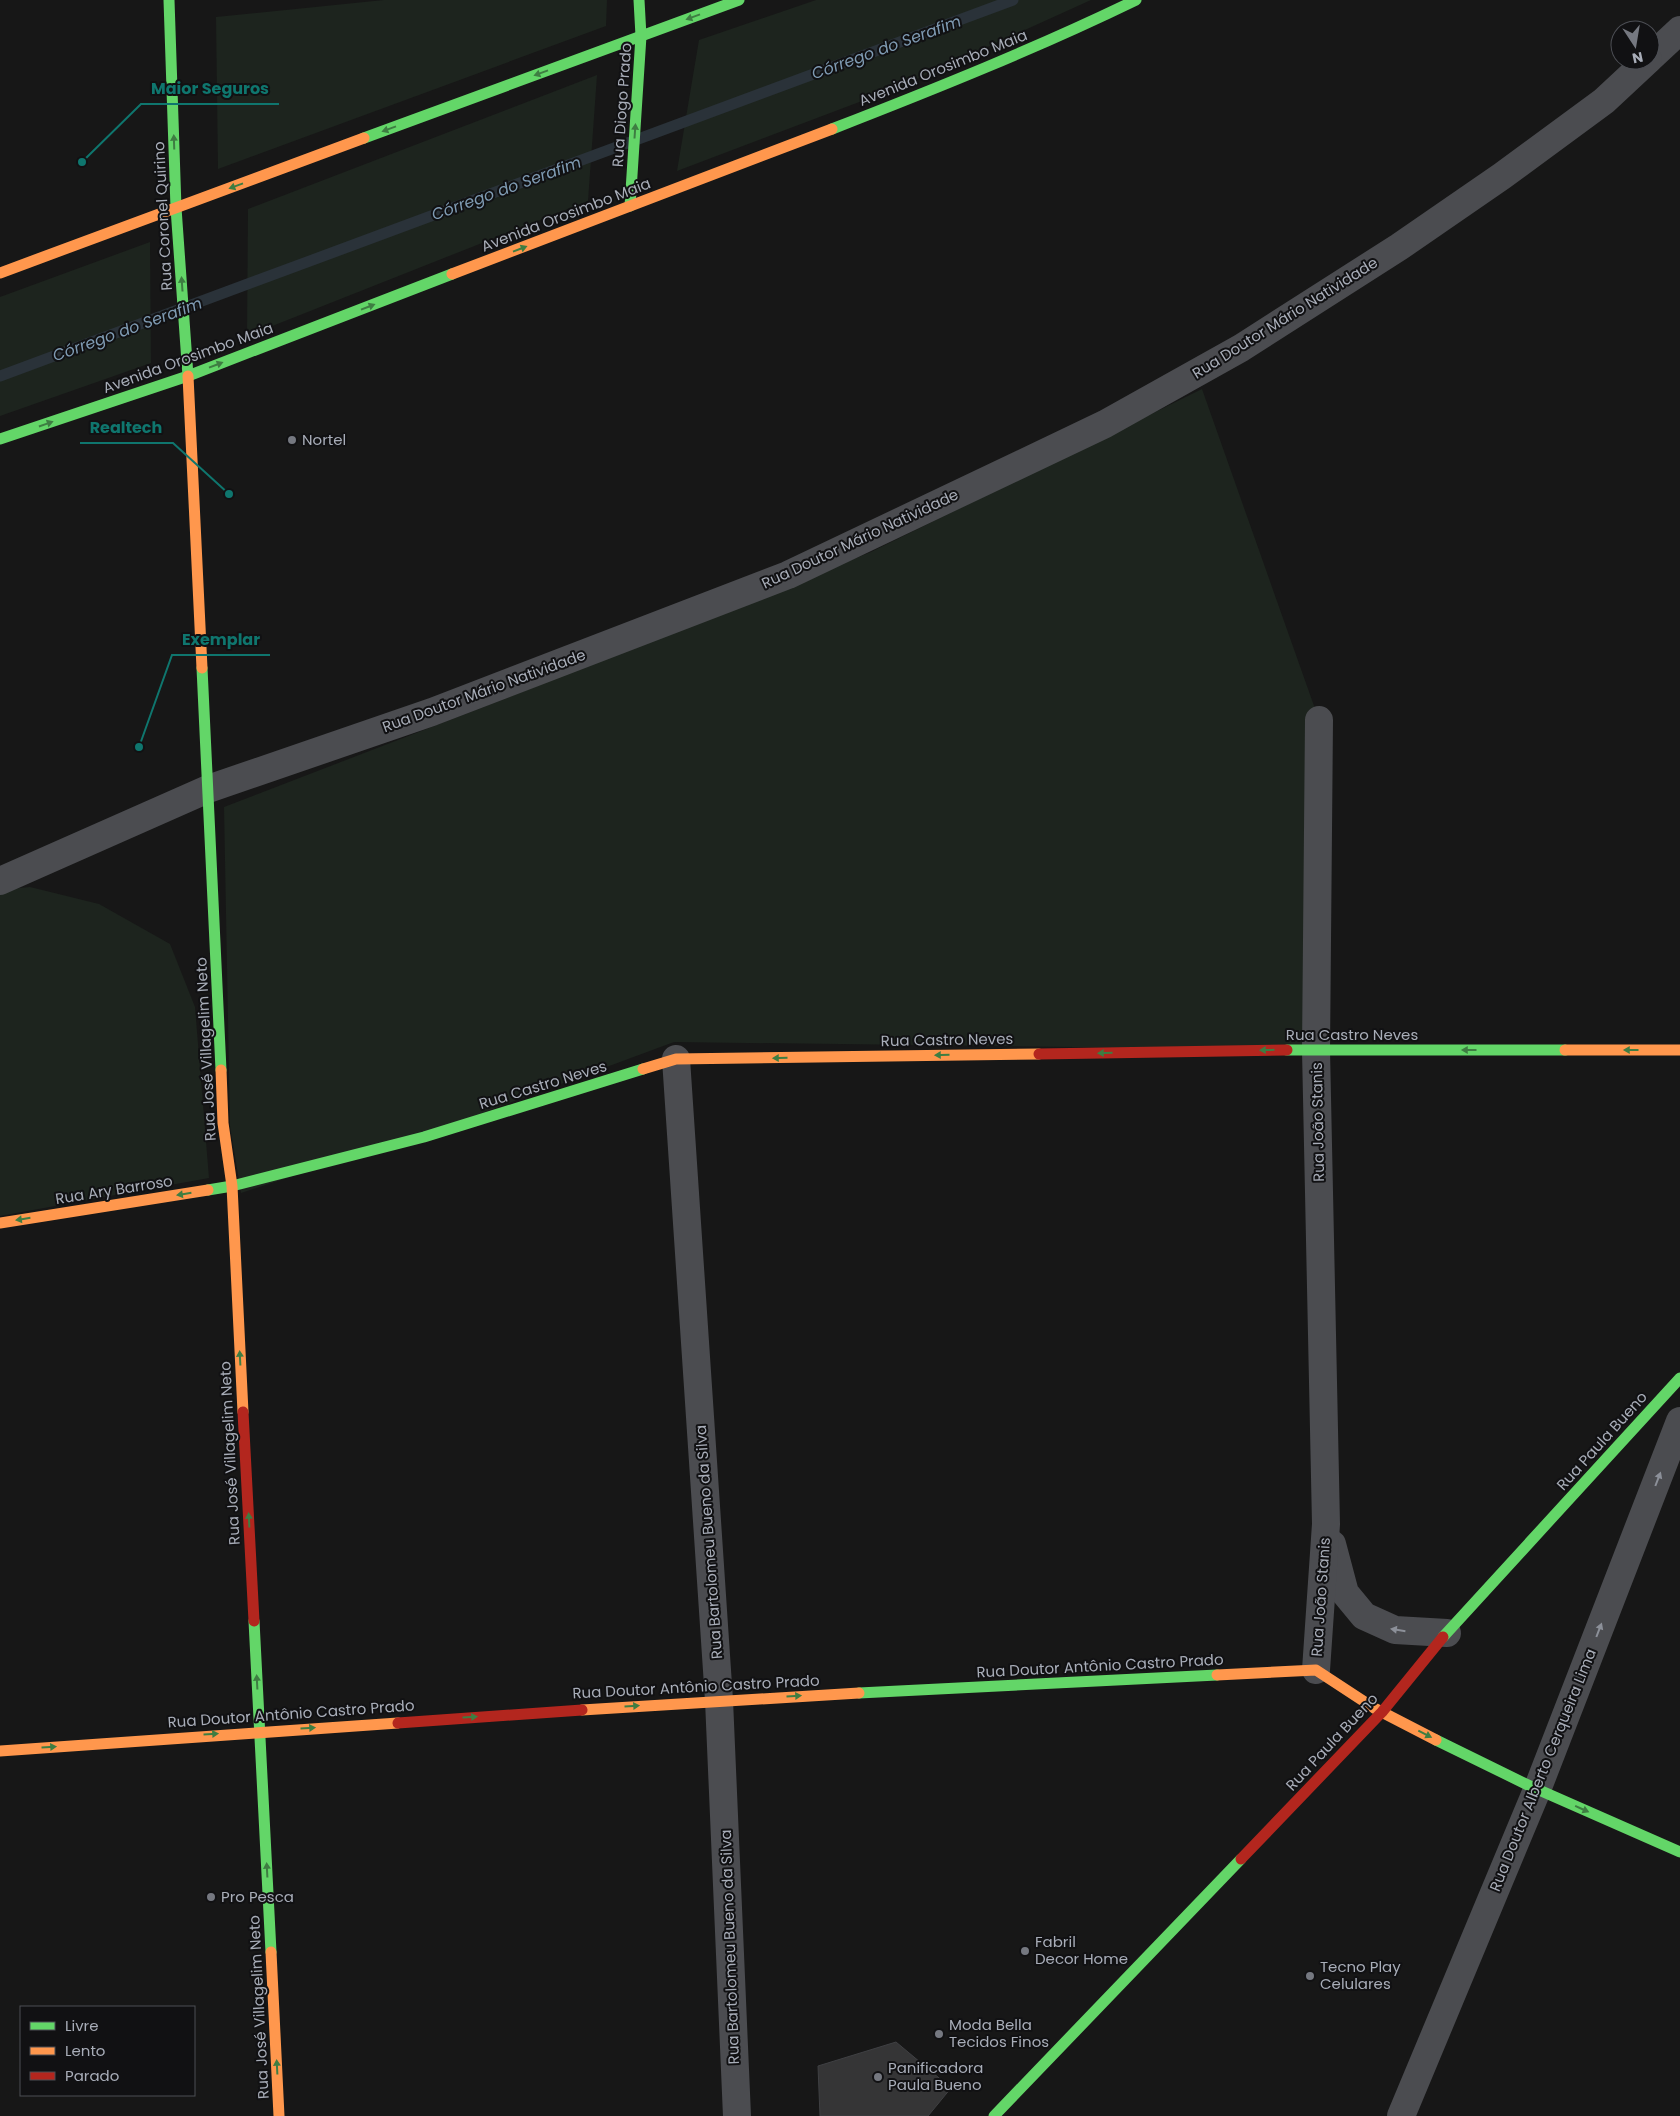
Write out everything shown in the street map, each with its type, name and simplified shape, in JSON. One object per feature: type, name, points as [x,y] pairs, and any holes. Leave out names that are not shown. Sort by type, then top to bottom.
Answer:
[{"type":"main road","name":"Rua Coronel Quirino","points":[[169,0],[176,208],[188,376],[208,789]]},
{"type":"main road","name":"Rua Diogo Prado","points":[[630,206],[640,66],[639,0]]},
{"type":"main road","points":[[0,273],[739,0]]},
{"type":"main road","name":"Avenida Orosimbo Maia","points":[[0,440],[188,376],[940,87],[1064,35],[1136,0]]},
{"type":"main road","name":"Rua José Villagelim Neto","points":[[208,789],[223,1123],[232,1186],[279,2116]]},
{"type":"main road","name":"Rua Castro Neves","points":[[232,1186],[424,1137],[676,1059],[1316,1050],[1680,1050]]},
{"type":"main road","name":"Rua Ary Barroso","points":[[0,1223],[232,1186]]},
{"type":"main road","name":"Rua Paula Bueno","points":[[994,2116],[1382,1712],[1447,1633],[1680,1378]]},
{"type":"main road","points":[[1316,1670],[1382,1712],[1537,1790],[1680,1852]]},
{"type":"main road","name":"Rua Doutor Antônio Castro Prado","points":[[0,1751],[259,1731],[719,1700],[1316,1670]]},
{"type":"street","name":"Rua Doutor Mário Natividade","points":[[1660,49],[1680,30]]},
{"type":"street","name":"Rua Doutor Mário Natividade","points":[[0,881],[208,789],[440,709],[788,575],[1105,424],[1241,348],[1399,247],[1502,176],[1604,101],[1637,70]]},
{"type":"street","name":"Rua João Stanis","points":[[1316,1670],[1326,1524],[1316,1050],[1319,720]]},
{"type":"street","name":"Rua Bartolomeu Bueno da Silva","points":[[676,1059],[719,1700],[737,2116]]},
{"type":"street","name":"Rua Doutor Alberto Cerqueira Lima","points":[[1401,2116],[1537,1790],[1680,1422]]},
{"type":"street","name":"Rua João Stanis","points":[[1326,1524],[1345,1594],[1364,1616],[1395,1630],[1447,1633]]},
{"type":"shaded area","points":[[384,0],[607,0],[606,26],[218,169],[216,17]]},
{"type":"shaded area","points":[[816,0],[1091,0],[899,87],[677,171],[699,40]]},
{"type":"shaded area","points":[[597,75],[588,201],[247,336],[248,209]]},
{"type":"shaded area","points":[[150,242],[151,363],[0,416],[0,297]]},
{"type":"shaded area","points":[[1202,389],[1319,720],[1307,1050],[674,1042],[455,1123],[241,1193],[230,1126],[224,807],[507,698],[871,552]]},
{"type":"shaded area","points":[[30,887],[99,904],[170,944],[195,1007],[209,1178],[0,1216],[0,890]]},
{"type":"building","name":"Panificadora Paula Bueno","points":[[896,2042],[951,2088],[928,2116],[820,2116],[818,2066]]},
{"type":"waterway","name":"Córrego do Serafim","points":[[0,376],[1013,0]]},
{"type":"traffic: fast","points":[[169,0],[176,208],[188,376]]},
{"type":"traffic: fast","points":[[630,206],[641,36],[639,0]]},
{"type":"traffic: fast","points":[[364,138],[739,0]]},
{"type":"traffic: fast","points":[[832,129],[986,68],[1136,0]]},
{"type":"traffic: fast","points":[[0,439],[188,376],[452,274]]},
{"type":"traffic: fast","points":[[202,668],[221,1070]]},
{"type":"traffic: fast","points":[[1287,1050],[1565,1050]]},
{"type":"traffic: fast","points":[[208,1190],[232,1186],[424,1137],[643,1069]]},
{"type":"traffic: fast","points":[[1443,1637],[1680,1378]]},
{"type":"traffic: fast","points":[[254,1621],[271,1952]]},
{"type":"traffic: fast","points":[[859,1693],[1217,1675]]},
{"type":"traffic: fast","points":[[1436,1740],[1530,1786],[1680,1852]]},
{"type":"traffic: fast","points":[[994,2116],[1241,1859]]},
{"type":"traffic: slow","points":[[452,274],[832,129]]},
{"type":"traffic: slow","points":[[0,273],[364,138]]},
{"type":"traffic: slow","points":[[188,376],[202,668]]},
{"type":"traffic: slow","points":[[1565,1050],[1680,1050]]},
{"type":"traffic: slow","points":[[643,1069],[676,1059],[1039,1054]]},
{"type":"traffic: slow","points":[[221,1070],[223,1123],[232,1186],[243,1412]]},
{"type":"traffic: slow","points":[[0,1223],[208,1190]]},
{"type":"traffic: slow","points":[[1217,1675],[1316,1670],[1374,1708],[1436,1740]]},
{"type":"traffic: slow","points":[[582,1710],[859,1693]]},
{"type":"traffic: slow","points":[[0,1751],[398,1723]]},
{"type":"traffic: slow","points":[[271,1952],[279,2116]]},
{"type":"traffic: jam","points":[[1039,1054],[1287,1050]]},
{"type":"traffic: jam","points":[[243,1412],[254,1621]]},
{"type":"traffic: jam","points":[[1241,1859],[1382,1712],[1443,1637]]},
{"type":"traffic: jam","points":[[398,1723],[582,1710]]},
{"type":"place","name":"Maior Seguros","points":[[82,162]]},
{"type":"place","name":"Nortel","points":[[292,440]]},
{"type":"place","name":"Realtech","points":[[229,494]]},
{"type":"place","name":"Exemplar","points":[[139,747]]},
{"type":"place","name":"Pro Pesca","points":[[211,1897]]},
{"type":"place","name":"Fabril Decor Home","points":[[1025,1951]]},
{"type":"place","name":"Tecno Play Celulares","points":[[1310,1976]]},
{"type":"place","name":"Moda Bella Tecidos Finos","points":[[939,2034]]},
{"type":"place","name":"Panificadora Paula Bueno","points":[[878,2077]]}]
